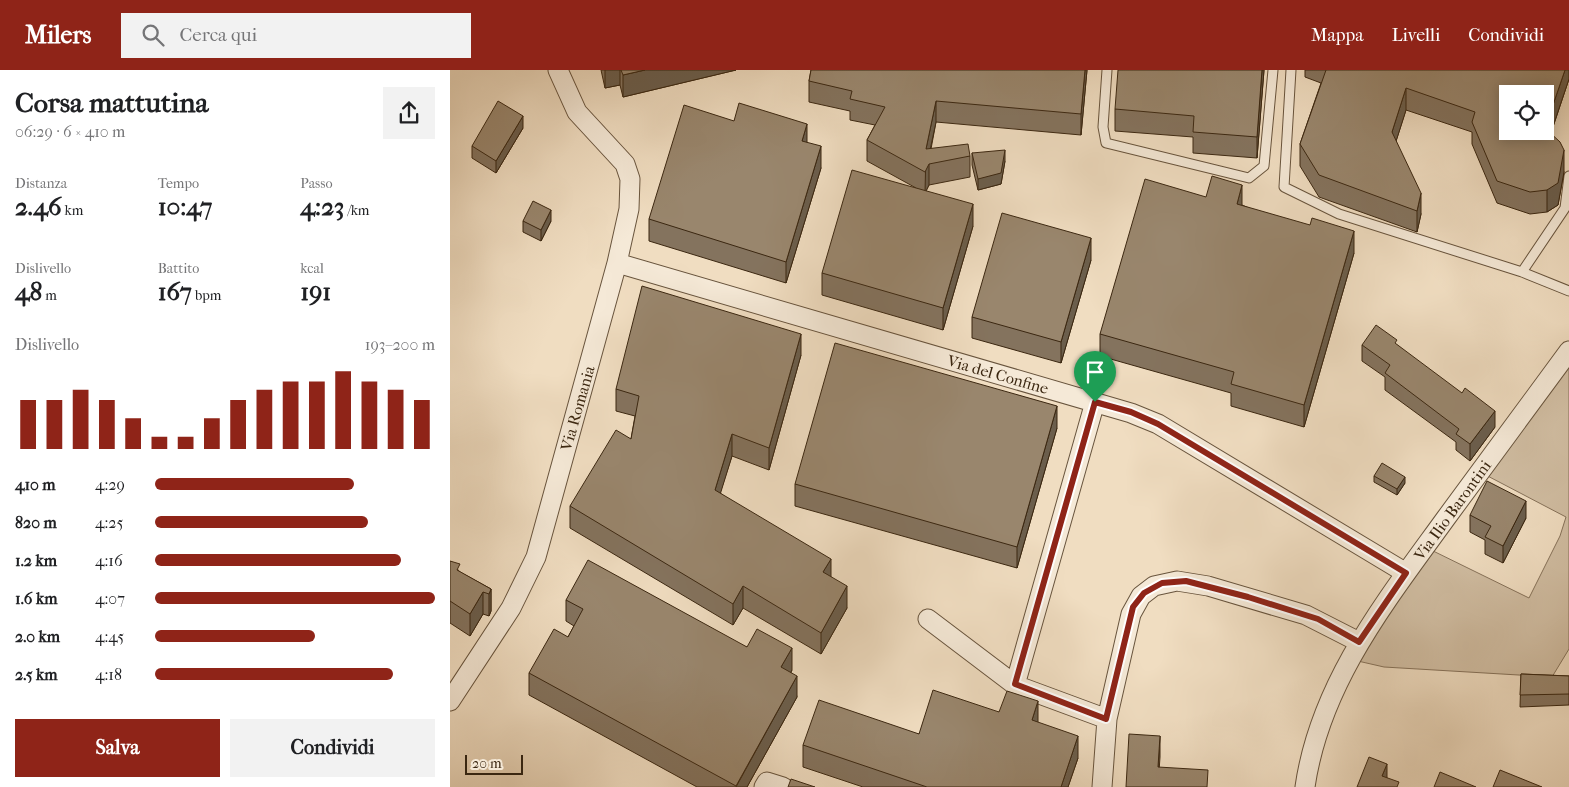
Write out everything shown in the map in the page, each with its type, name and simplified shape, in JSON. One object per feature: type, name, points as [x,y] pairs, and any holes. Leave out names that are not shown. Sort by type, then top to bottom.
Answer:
[{"type":"street","name":"Via Romania","points":[[450,701],[511,608],[536,557],[618,263],[629,209],[630,187],[627,167],[622,159],[577,112],[558,70]]},
{"type":"street","name":"Via del Confine","points":[[618,263],[1131,412],[1158,424],[1406,573]]},
{"type":"street","name":"Via Ilio Barontini","points":[[1305,787],[1318,729],[1336,686],[1359,642],[1406,573],[1569,351]]},
{"type":"street","points":[[1015,684],[1095,402]]},
{"type":"street","points":[[1102,787],[1106,719],[1133,607],[1144,593],[1162,583],[1186,581],[1248,597],[1318,619],[1359,642]]},
{"type":"street","points":[[928,619],[1015,684],[1106,719]]},
{"type":"street","points":[[764,787],[767,782],[783,787]]},
{"type":"lane","points":[[1107,70],[1103,127],[1106,143],[1249,178],[1264,166],[1273,70]]},
{"type":"lane","points":[[1291,70],[1284,187],[1339,214],[1522,272],[1569,291]]},
{"type":"lane","points":[[1522,272],[1565,208],[1569,176]]},
{"type":"shaded area","points":[[1569,351],[1569,649],[1552,677],[1384,667],[1349,659],[1425,547],[1529,598],[1560,536],[1566,517],[1480,472]]},
{"type":"building","points":[[621,70],[645,70],[623,75]]},
{"type":"building","points":[[811,70],[1085,70],[1081,114],[936,101],[926,149],[968,144],[970,156],[929,164],[925,172],[867,140],[885,107],[850,99],[852,91],[809,81]]},
{"type":"building","points":[[1118,70],[1262,70],[1257,137],[1193,132],[1194,116],[1115,109]]},
{"type":"building","points":[[1326,70],[1565,70],[1554,102],[1554,85],[1499,85],[1499,140],[1554,140],[1554,136],[1560,142],[1564,150],[1558,183],[1547,190],[1530,192],[1497,181],[1472,122],[1475,112],[1406,88],[1392,132],[1421,193],[1417,211],[1319,175],[1300,144]]},
{"type":"building","points":[[498,101],[523,116],[496,161],[472,146]]},
{"type":"building","points":[[739,103],[807,124],[802,141],[821,146],[786,262],[649,219],[684,105],[734,121]]},
{"type":"building","points":[[1005,150],[1001,173],[978,179],[972,153]]},
{"type":"building","points":[[852,170],[973,204],[943,308],[822,273]]},
{"type":"building","points":[[1212,176],[1242,185],[1237,204],[1310,225],[1312,218],[1354,231],[1304,405],[1231,384],[1234,372],[1100,334],[1145,179],[1206,197]]},
{"type":"building","points":[[533,201],[551,210],[541,230],[523,221]]},
{"type":"building","points":[[1002,213],[1091,238],[1061,342],[972,317]]},
{"type":"building","points":[[642,286],[801,334],[769,448],[732,434],[715,490],[831,559],[823,572],[847,586],[821,633],[743,586],[733,604],[570,506],[616,430],[631,439],[639,396],[616,389]]},
{"type":"building","points":[[1376,325],[1397,340],[1395,343],[1462,393],[1465,388],[1495,411],[1470,444],[1456,434],[1459,429],[1385,373],[1390,365],[1362,345]]},
{"type":"building","points":[[835,343],[1057,406],[1017,547],[795,484]]},
{"type":"building","points":[[1382,463],[1405,477],[1397,489],[1374,476]]},
{"type":"building","points":[[1487,481],[1526,501],[1503,546],[1485,537],[1491,526],[1470,515]]},
{"type":"building","points":[[588,560],[747,647],[757,629],[792,648],[781,667],[797,676],[736,786],[529,673],[554,629],[568,637],[583,609],[566,600]]},
{"type":"building","points":[[450,561],[460,564],[457,570],[491,589],[489,594],[483,592],[470,614],[450,601]]},
{"type":"building","points":[[1521,674],[1569,676],[1569,694],[1520,695]]},
{"type":"building","points":[[933,690],[999,712],[1007,691],[1038,701],[1032,720],[1078,736],[1061,787],[927,787],[803,745],[819,700],[919,734]]},
{"type":"building","points":[[1129,734],[1160,736],[1158,767],[1208,770],[1207,787],[1126,787]]},
{"type":"building","points":[[1369,757],[1387,764],[1382,776],[1399,782],[1397,787],[1357,787]]},
{"type":"building","points":[[1500,770],[1542,787],[1493,787]]},
{"type":"building","points":[[1440,772],[1476,787],[1434,787]]},
{"type":"building","points":[[791,779],[815,787],[788,787]]},
{"type":"route","points":[[1095,402],[1131,412],[1158,424],[1406,573],[1359,642],[1306,615],[1208,586],[1186,581],[1168,582],[1149,589],[1133,607],[1106,719],[1015,684],[1095,402]]}]
